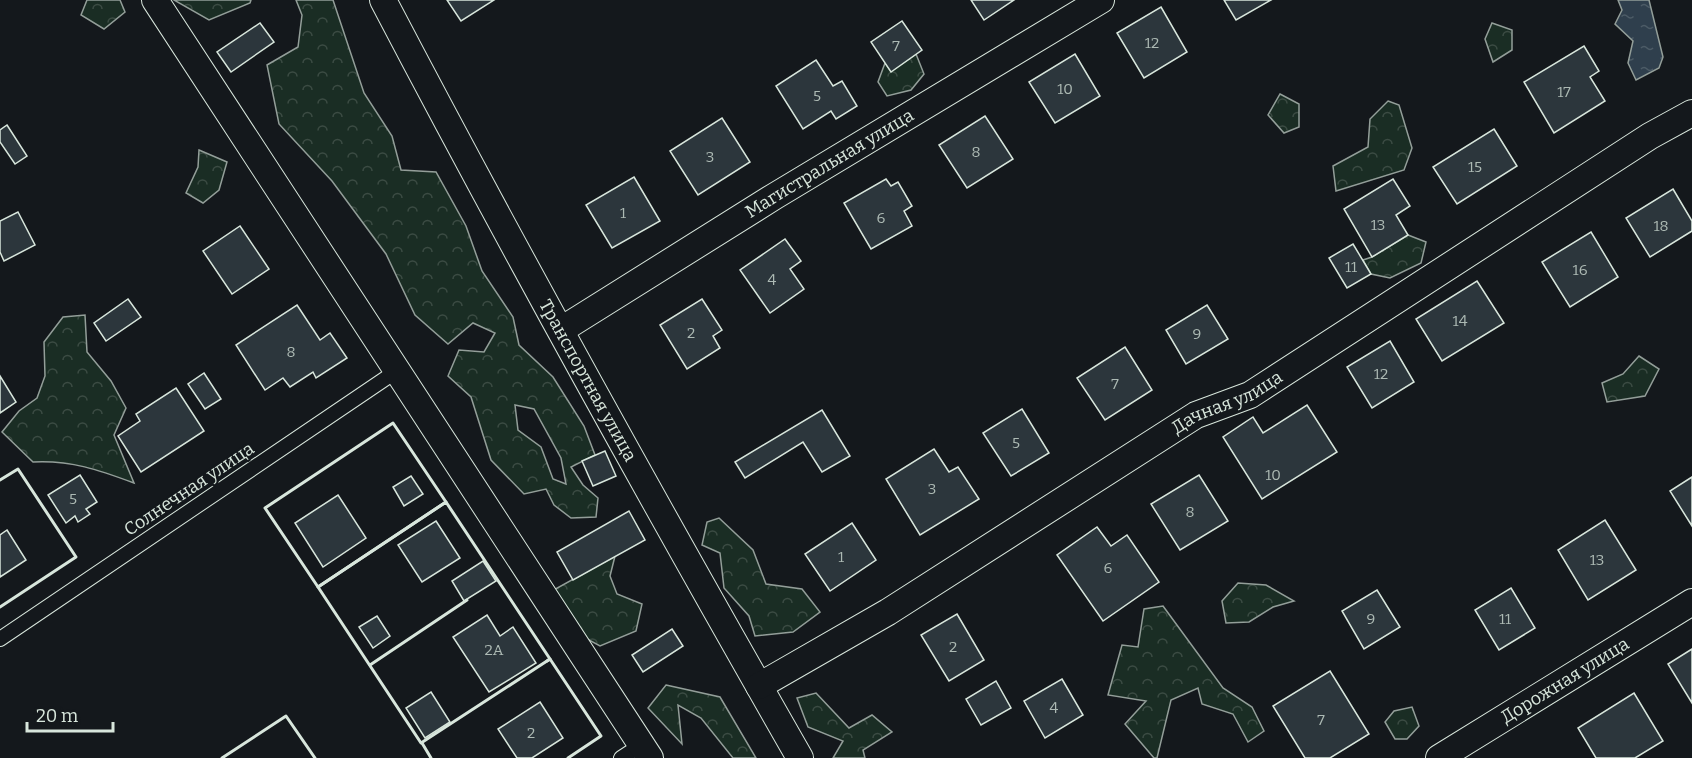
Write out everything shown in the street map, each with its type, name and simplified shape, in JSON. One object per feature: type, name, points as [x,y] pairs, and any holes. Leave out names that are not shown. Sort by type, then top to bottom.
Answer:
[{"type":"street","points":[[154,0],[398,370],[638,754]]},
{"type":"street","name":"Транспортная улица","points":[[383,0],[447,123],[800,758]]},
{"type":"street","name":"Магистральная улица","points":[[561,330],[775,196],[1101,0]]},
{"type":"street","name":"Дачная улица","points":[[759,686],[898,606],[1196,415],[1250,395],[1650,136],[1692,113]]},
{"type":"street","name":"Дорожная улица","points":[[1439,758],[1692,603]]},
{"type":"lane","name":"Солнечная улица","points":[[0,639],[398,370]]},
{"type":"green space","points":[[87,0],[120,0],[125,12],[104,29],[81,15]]},
{"type":"green space","points":[[174,0],[251,0],[250,3],[209,20]]},
{"type":"green space","points":[[296,0],[333,0],[364,93],[392,136],[401,170],[436,172],[466,226],[482,271],[513,317],[519,345],[553,377],[584,426],[595,455],[571,467],[583,485],[598,498],[596,517],[571,518],[554,505],[546,489],[524,494],[491,460],[471,397],[448,376],[459,350],[484,352],[495,333],[473,323],[448,344],[415,315],[386,254],[332,181],[279,124],[267,65],[298,47],[302,15]],"holes":[[[515,405],[534,409],[561,458],[566,484],[553,479],[541,447],[518,430]]]},
{"type":"green space","points":[[1492,23],[1512,30],[1512,50],[1493,62],[1485,39]]},
{"type":"green space","points":[[916,54],[924,74],[911,90],[887,96],[878,82],[885,63],[891,71]]},
{"type":"green space","points":[[1280,94],[1299,104],[1299,127],[1284,133],[1268,115]]},
{"type":"green space","points":[[1388,101],[1399,105],[1412,148],[1404,170],[1336,191],[1333,166],[1368,147],[1370,119]]},
{"type":"green space","points":[[199,150],[227,162],[219,190],[203,203],[186,193],[198,167]]},
{"type":"green space","points":[[1408,235],[1426,242],[1421,263],[1390,278],[1371,274],[1363,260]]},
{"type":"green space","points":[[85,315],[87,352],[111,381],[126,408],[114,435],[134,483],[72,464],[33,462],[2,432],[19,411],[37,398],[45,376],[44,342],[63,317]]},
{"type":"green space","points":[[1639,356],[1659,369],[1645,396],[1607,402],[1602,383],[1623,374]]},
{"type":"green space","points":[[719,518],[753,550],[766,584],[802,589],[820,612],[793,632],[755,636],[749,616],[724,588],[720,553],[702,545],[707,522]]},
{"type":"green space","points":[[615,556],[610,576],[617,594],[642,604],[636,631],[600,646],[574,632],[550,592]]},
{"type":"green space","points":[[1238,583],[1266,585],[1294,601],[1273,607],[1249,622],[1226,623],[1222,601]]},
{"type":"green space","points":[[1163,606],[1223,688],[1252,707],[1264,731],[1248,742],[1233,714],[1202,704],[1198,688],[1171,700],[1157,758],[1154,758],[1125,724],[1146,701],[1108,695],[1122,645],[1138,647],[1144,609]]},
{"type":"green space","points":[[666,685],[720,697],[756,758],[733,758],[701,718],[678,705],[682,744],[648,708]]},
{"type":"green space","points":[[816,693],[849,728],[872,715],[892,732],[863,750],[865,758],[833,758],[843,741],[808,727],[797,698]]},
{"type":"green space","points":[[1412,707],[1419,726],[1407,739],[1395,739],[1385,722],[1394,711]]},
{"type":"water","points":[[1618,0],[1649,0],[1663,57],[1659,68],[1636,80],[1628,63],[1633,41],[1615,24],[1622,10]]},
{"type":"building","points":[[447,0],[494,0],[461,21]]},
{"type":"building","points":[[971,0],[1014,0],[984,20]]},
{"type":"building","points":[[1224,0],[1271,0],[1236,20]]},
{"type":"building","points":[[1161,7],[1187,52],[1144,78],[1117,33]]},
{"type":"building","points":[[902,21],[922,50],[891,72],[871,42]]},
{"type":"building","points":[[260,23],[274,42],[231,72],[217,52]]},
{"type":"building","points":[[1584,46],[1599,71],[1590,77],[1605,101],[1554,133],[1524,82]]},
{"type":"building","points":[[1075,54],[1100,96],[1055,123],[1029,82]]},
{"type":"building","points":[[816,60],[833,86],[842,81],[857,106],[836,119],[831,111],[803,129],[776,86]]},
{"type":"building","points":[[985,116],[1013,159],[967,188],[939,145]]},
{"type":"building","points":[[722,118],[750,162],[698,195],[670,151]]},
{"type":"building","points":[[7,125],[27,156],[15,164],[0,142],[0,130]]},
{"type":"building","points":[[1494,129],[1517,166],[1457,204],[1433,167]]},
{"type":"building","points":[[634,177],[660,221],[612,248],[586,205]]},
{"type":"building","points":[[886,179],[891,186],[898,182],[912,206],[904,211],[912,226],[871,249],[844,203]]},
{"type":"building","points":[[1393,179],[1410,206],[1396,215],[1408,235],[1372,257],[1344,209]]},
{"type":"building","points":[[1673,189],[1692,221],[1692,231],[1650,257],[1626,218]]},
{"type":"building","points":[[18,212],[35,245],[4,261],[0,252],[0,221]]},
{"type":"building","points":[[240,226],[269,269],[232,294],[203,251]]},
{"type":"building","points":[[1591,232],[1618,277],[1570,307],[1542,262]]},
{"type":"building","points":[[785,239],[801,261],[790,269],[804,289],[770,313],[740,270]]},
{"type":"building","points":[[1353,244],[1371,274],[1347,288],[1329,258]]},
{"type":"building","points":[[1477,281],[1504,323],[1442,361],[1416,319]]},
{"type":"building","points":[[128,299],[141,317],[106,341],[94,323]]},
{"type":"building","points":[[702,299],[722,330],[713,336],[720,348],[687,369],[660,325]]},
{"type":"building","points":[[297,305],[320,340],[330,333],[347,358],[316,378],[313,372],[290,387],[283,378],[265,390],[236,345]]},
{"type":"building","points":[[1207,305],[1228,339],[1186,364],[1166,330]]},
{"type":"building","points":[[1390,341],[1414,382],[1372,408],[1347,367]]},
{"type":"building","points":[[1125,347],[1152,390],[1105,420],[1077,378]]},
{"type":"building","points":[[204,373],[221,399],[205,409],[188,384]]},
{"type":"building","points":[[0,376],[16,402],[0,413]]},
{"type":"building","points":[[176,388],[204,431],[141,472],[118,436],[140,421],[136,414]]},
{"type":"building","points":[[1307,405],[1337,452],[1262,499],[1223,437],[1253,417],[1263,433]]},
{"type":"building","points":[[1022,409],[1049,453],[1011,476],[983,433]]},
{"type":"building","points":[[822,410],[850,456],[822,472],[803,442],[745,478],[735,462]]},
{"type":"building","points":[[934,449],[949,472],[958,467],[979,499],[920,535],[886,479]]},
{"type":"building","points":[[605,451],[616,476],[593,486],[582,461]]},
{"type":"building","points":[[80,475],[97,502],[86,509],[90,514],[78,522],[75,516],[66,523],[48,495]]},
{"type":"building","points":[[1199,475],[1228,521],[1180,550],[1151,504]]},
{"type":"building","points":[[411,476],[423,494],[404,506],[393,487]]},
{"type":"building","points":[[1692,477],[1692,526],[1670,491]]},
{"type":"building","points":[[338,495],[366,538],[323,567],[295,523]]},
{"type":"building","points":[[629,511],[645,540],[573,580],[557,552]]},
{"type":"building","points":[[1605,520],[1636,570],[1588,600],[1558,550]]},
{"type":"building","points":[[436,521],[460,558],[422,582],[398,545]]},
{"type":"building","points":[[852,523],[876,560],[830,591],[805,554]]},
{"type":"building","points":[[1097,527],[1111,546],[1127,535],[1159,582],[1103,621],[1057,555]]},
{"type":"building","points":[[7,530],[26,560],[0,577],[0,535]]},
{"type":"building","points":[[483,561],[496,581],[464,601],[452,581]]},
{"type":"building","points":[[1511,588],[1535,628],[1499,650],[1475,610]]},
{"type":"building","points":[[1377,590],[1400,627],[1364,649],[1342,611]]},
{"type":"building","points":[[957,614],[984,660],[949,681],[921,635]]},
{"type":"building","points":[[487,615],[500,636],[513,627],[536,663],[489,692],[453,637]]},
{"type":"building","points":[[377,616],[390,636],[373,648],[359,627]]},
{"type":"building","points":[[672,629],[683,646],[643,672],[632,655]]},
{"type":"building","points":[[1692,649],[1692,703],[1668,664]]},
{"type":"building","points":[[1330,671],[1369,734],[1330,758],[1305,758],[1273,706]]},
{"type":"building","points":[[1062,679],[1083,715],[1045,738],[1024,701]]},
{"type":"building","points":[[996,681],[1011,708],[981,725],[966,699]]},
{"type":"building","points":[[431,692],[450,722],[425,738],[406,708]]},
{"type":"building","points":[[1634,693],[1663,741],[1635,758],[1596,758],[1578,728]]},
{"type":"building","points":[[540,702],[563,738],[532,758],[517,758],[498,729]]},
{"type":"wall","points":[[393,423],[446,502],[318,587],[265,508],[393,423]]},
{"type":"wall","points":[[0,480],[18,469],[76,557],[0,607]]},
{"type":"wall","points":[[446,502],[550,659],[421,743],[318,587],[446,502]]},
{"type":"wall","points":[[370,665],[467,600]]},
{"type":"wall","points":[[547,661],[550,659],[601,736],[568,758]]},
{"type":"wall","points":[[222,758],[286,716],[315,758]]},
{"type":"wall","points":[[422,743],[431,758]]}]
